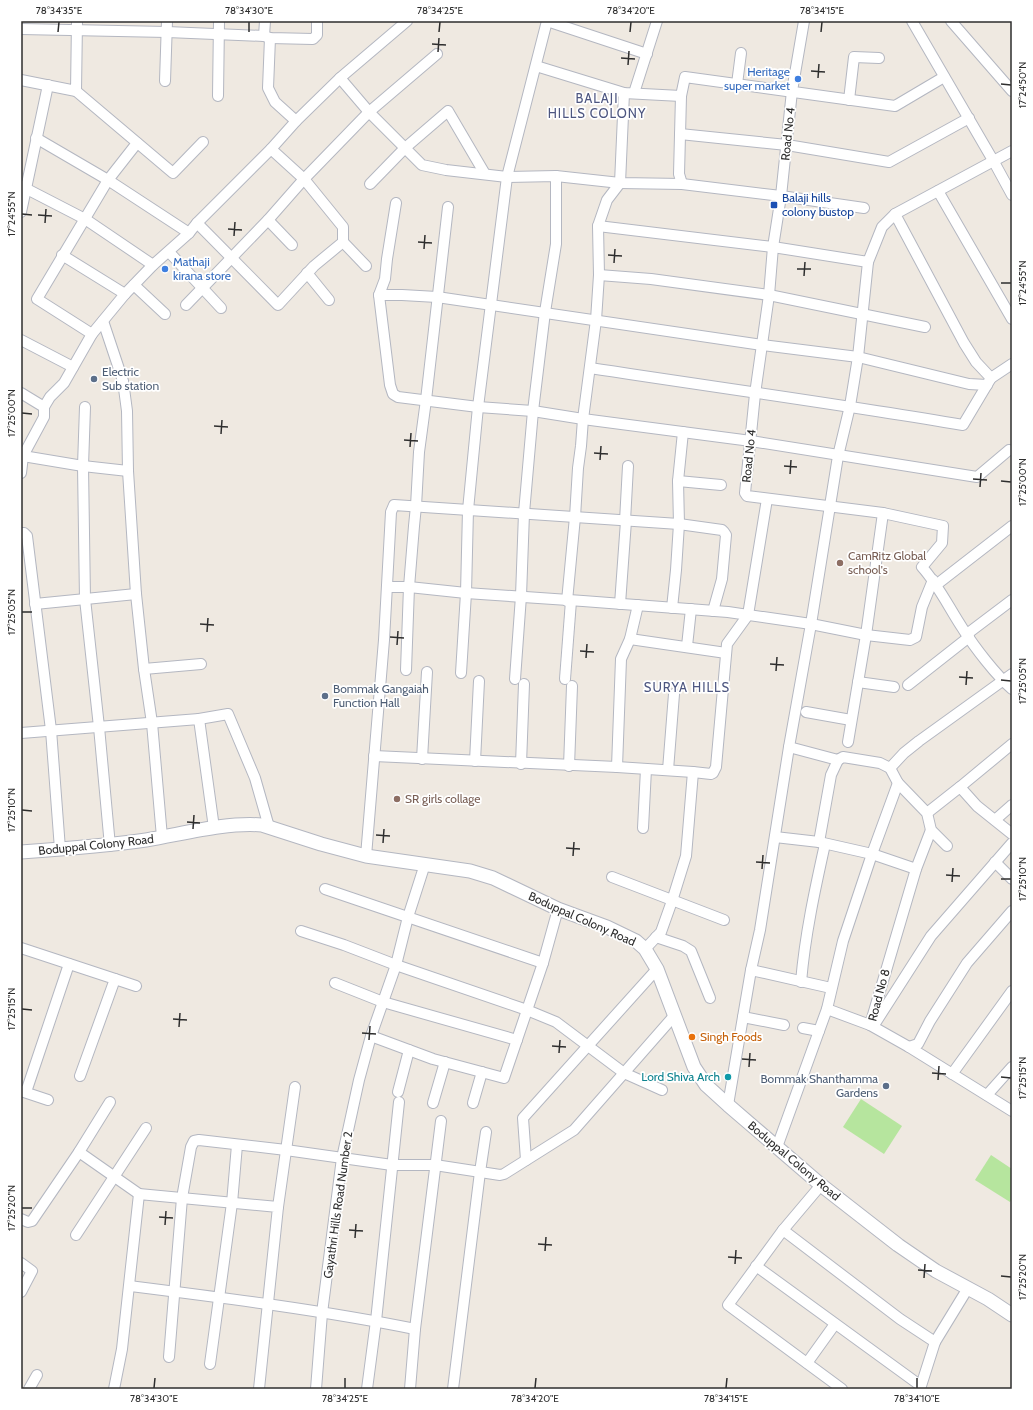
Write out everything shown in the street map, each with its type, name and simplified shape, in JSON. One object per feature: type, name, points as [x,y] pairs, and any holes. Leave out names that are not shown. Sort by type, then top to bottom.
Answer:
[{"type":"street","points":[[165,81],[167,21]]},
{"type":"street","points":[[218,96],[219,21]]},
{"type":"street","points":[[265,21],[267,37],[268,88],[275,102],[296,121]]},
{"type":"street","points":[[21,29],[77,26],[313,39],[317,35],[317,21]]},
{"type":"street","points":[[21,473],[22,456],[44,417],[44,407],[50,397],[64,383],[92,334],[125,294],[153,265],[189,233],[197,223],[271,149],[296,121],[340,78],[407,21]]},
{"type":"street","points":[[461,673],[466,593],[468,510],[478,407],[506,177],[547,21],[647,54]]},
{"type":"street","points":[[564,679],[578,468],[596,320],[599,275],[598,226],[606,200],[620,183],[629,93],[647,54],[657,21]]},
{"type":"street","name":"Road No 4","points":[[804,21],[792,91],[782,196],[755,394],[745,493],[747,496],[767,499],[883,512],[943,526],[942,543],[922,567],[935,582],[968,636],[1003,681],[1012,689]]},
{"type":"street","points":[[912,21],[1012,195]]},
{"type":"street","points":[[956,23],[1012,91]]},
{"type":"street","points":[[76,91],[77,26]]},
{"type":"street","points":[[737,84],[741,53]]},
{"type":"street","points":[[186,305],[369,112],[436,54]]},
{"type":"street","points":[[849,100],[854,57],[879,58]]},
{"type":"street","points":[[536,66],[629,93],[681,96]]},
{"type":"street","points":[[682,184],[679,174],[681,96],[685,77],[895,106],[944,77]]},
{"type":"street","points":[[340,78],[369,112],[422,165],[446,170],[506,177],[556,176],[620,183],[682,184],[864,208]]},
{"type":"street","points":[[21,80],[76,91],[173,173],[203,142]]},
{"type":"street","points":[[21,212],[23,187],[48,85]]},
{"type":"street","points":[[370,184],[405,148],[448,111],[485,174]]},
{"type":"street","points":[[680,134],[787,145],[889,162],[969,118]]},
{"type":"street","points":[[36,138],[108,180],[189,233]]},
{"type":"street","points":[[92,334],[37,300],[108,180],[137,143]]},
{"type":"street","points":[[271,149],[304,179],[343,227],[343,242],[366,266]]},
{"type":"street","points":[[728,1105],[751,970],[760,930],[838,456],[850,406],[858,357],[868,262],[882,227],[895,214],[1012,151]]},
{"type":"street","points":[[515,679],[522,596],[524,513],[533,411],[545,312],[556,244],[556,176]]},
{"type":"street","points":[[23,187],[85,219],[153,265]]},
{"type":"street","points":[[938,191],[1012,319]]},
{"type":"street","points":[[396,203],[385,279],[379,295],[390,385],[393,394],[398,397],[478,407],[533,411],[751,441],[977,477],[1009,450]]},
{"type":"street","points":[[406,670],[409,587],[419,452],[448,207]]},
{"type":"street","points":[[895,214],[964,342],[989,381]]},
{"type":"street","points":[[268,220],[292,245]]},
{"type":"street","points":[[197,223],[278,305],[307,273],[343,242]]},
{"type":"street","points":[[598,226],[774,247],[868,262]]},
{"type":"street","points":[[169,252],[221,308]]},
{"type":"street","points":[[62,256],[125,294]]},
{"type":"street","points":[[307,273],[329,300]]},
{"type":"street","points":[[599,275],[651,279],[769,295],[925,327]]},
{"type":"street","points":[[134,284],[165,314]]},
{"type":"street","points":[[379,295],[437,297],[545,312],[762,345],[858,357],[969,384],[989,381]]},
{"type":"street","points":[[103,320],[123,381],[127,411],[128,471],[136,594],[144,669],[152,722],[162,837]]},
{"type":"street","points":[[21,340],[73,367]]},
{"type":"street","points":[[590,368],[755,394],[850,406],[963,425],[989,381],[1012,364]]},
{"type":"street","points":[[21,393],[44,407]]},
{"type":"street","points":[[86,407],[83,466],[85,599],[110,846]]},
{"type":"street","points":[[672,608],[679,524],[678,481],[683,432]]},
{"type":"street","points":[[22,456],[83,466],[128,471]]},
{"type":"street","points":[[620,604],[628,466]]},
{"type":"street","points":[[678,481],[721,485]]},
{"type":"street","points":[[374,756],[521,764],[617,767],[711,774],[715,771],[726,653],[728,644],[748,615],[767,499]]},
{"type":"street","points":[[366,856],[384,640],[391,512],[394,505],[679,524],[722,530],[726,535],[722,579],[713,611]]},
{"type":"street","points":[[848,742],[866,635],[883,512]]},
{"type":"street","points":[[386,587],[409,587],[466,593],[713,611],[811,624],[866,635],[910,640],[916,637],[922,607],[935,582],[1012,526]]},
{"type":"street","points":[[21,533],[24,533],[27,536],[36,604],[51,730],[60,850]]},
{"type":"street","points":[[36,604],[136,594]]},
{"type":"street","points":[[908,686],[1012,600]]},
{"type":"street","points":[[617,767],[621,659],[630,639],[638,605]]},
{"type":"street","points":[[688,646],[691,609]]},
{"type":"street","points":[[630,639],[688,646],[726,653]]},
{"type":"street","points":[[144,669],[201,664]]},
{"type":"street","points":[[422,759],[427,672]]},
{"type":"street","points":[[890,768],[918,741],[1012,674]]},
{"type":"street","points":[[475,761],[479,681]]},
{"type":"street","points":[[858,682],[894,687]]},
{"type":"street","points":[[521,764],[524,684]]},
{"type":"street","points":[[569,766],[572,686]]},
{"type":"street","points":[[668,770],[674,694]]},
{"type":"street","points":[[806,712],[852,720]]},
{"type":"street","points":[[21,733],[198,719],[226,714],[228,715],[255,778],[269,827]]},
{"type":"street","points":[[198,719],[214,828]]},
{"type":"street","points":[[927,813],[1012,744]]},
{"type":"street","points":[[789,747],[838,760]]},
{"type":"street","points":[[801,982],[831,775],[838,760],[843,757],[880,763],[890,768],[898,784],[927,813],[931,830],[947,846]]},
{"type":"street","points":[[643,828],[646,769]]},
{"type":"street","points":[[645,949],[661,932],[686,856],[693,772]]},
{"type":"street","points":[[777,1147],[820,1031],[844,941],[872,854],[898,784]]},
{"type":"street","points":[[960,787],[977,806],[1012,834]]},
{"type":"street","points":[[995,820],[1012,805]]},
{"type":"street","name":"Boduppal Colony Road","points":[[21,852],[110,846],[214,828],[253,824],[269,827],[320,844],[366,856],[470,871],[493,878],[558,909],[636,941],[645,949],[657,970],[694,1067],[706,1085],[821,1185],[898,1245],[936,1271],[988,1299],[1012,1315]]},
{"type":"street","name":"Road No 8","points":[[931,830],[916,869],[871,1026],[909,1047],[1012,1111]]},
{"type":"street","points":[[775,837],[822,843],[872,854],[916,869]]},
{"type":"street","points":[[827,1009],[871,1026],[931,936],[1012,843]]},
{"type":"street","points":[[994,862],[1012,879]]},
{"type":"street","name":"Gayathri Hills Road Number 2","points":[[316,1389],[322,1313],[342,1158],[359,1080],[371,1036],[396,965],[408,917],[425,864]]},
{"type":"street","points":[[612,877],[724,920]]},
{"type":"street","points":[[325,889],[543,963]]},
{"type":"street","points":[[371,1036],[445,1062],[504,1078],[543,963],[558,909]]},
{"type":"street","points":[[909,1047],[918,1044],[930,1021],[967,963],[1012,911]]},
{"type":"street","points":[[300,931],[344,945],[396,965],[527,1010],[556,1022],[624,1073],[662,1090]]},
{"type":"street","points":[[656,937],[683,946],[691,951],[710,998]]},
{"type":"street","points":[[21,948],[136,986]]},
{"type":"street","points":[[48,1100],[24,1091],[68,964]]},
{"type":"street","points":[[526,1160],[523,1118],[657,970]]},
{"type":"street","points":[[751,970],[831,988]]},
{"type":"street","points":[[80,1076],[115,979]]},
{"type":"street","points":[[335,983],[383,1002],[517,1040]]},
{"type":"street","points":[[952,1074],[1012,991]]},
{"type":"street","points":[[169,1357],[182,1198],[191,1147],[194,1141],[199,1140],[286,1150],[392,1165],[435,1165],[500,1175],[504,1174],[574,1130],[674,1016]]},
{"type":"street","points":[[743,1017],[784,1025]]},
{"type":"street","points":[[803,1028],[820,1031]]},
{"type":"street","points":[[398,1092],[410,1050]]},
{"type":"street","points":[[433,1103],[445,1062]]},
{"type":"street","points":[[987,1095],[1012,1067]]},
{"type":"street","points":[[472,1103],[482,1072]]},
{"type":"street","points":[[259,1389],[278,1207],[295,1087]]},
{"type":"street","points":[[21,1212],[25,1221],[32,1220],[79,1152],[110,1102]]},
{"type":"street","points":[[367,1389],[376,1322],[399,1102]]},
{"type":"street","points":[[410,1389],[415,1329],[441,1121]]},
{"type":"street","points":[[76,1235],[146,1128]]},
{"type":"street","points":[[453,1389],[486,1132]]},
{"type":"street","points":[[210,1364],[232,1203],[237,1145]]},
{"type":"street","points":[[79,1152],[139,1194],[278,1207]]},
{"type":"street","points":[[821,1185],[783,1230],[728,1304],[842,1389]]},
{"type":"street","points":[[114,1389],[122,1349],[139,1194]]},
{"type":"street","points":[[783,1230],[900,1320],[935,1342]]},
{"type":"street","points":[[21,1263],[32,1271],[21,1292]]},
{"type":"street","points":[[756,1266],[920,1388],[935,1342],[968,1288]]},
{"type":"street","points":[[130,1286],[268,1304],[415,1329]]},
{"type":"street","points":[[807,1363],[835,1324]]},
{"type":"street","points":[[29,1389],[37,1375]]},
{"type":"green space","points":[[861,1099],[902,1126],[884,1154],[843,1127]]},
{"type":"green space","points":[[991,1155],[1012,1169],[1012,1199],[1010,1202],[975,1180]]},
{"type":"place","name":"Heritage super market","points":[[798,79]]},
{"type":"place","name":"Balaji hills colony bustop","points":[[774,205]]},
{"type":"place","name":"Mathaji kirana store","points":[[165,269]]},
{"type":"place","name":"Electric Sub station","points":[[94,379]]},
{"type":"place","name":"CamRitz Global school's","points":[[840,563]]},
{"type":"place","name":"Bommak Gangaiah Function Hall","points":[[325,696]]},
{"type":"place","name":"SR girls collage","points":[[397,799]]},
{"type":"place","name":"Singh Foods","points":[[692,1037]]},
{"type":"place","name":"Lord Shiva Arch","points":[[728,1077]]},
{"type":"place","name":"Bommak Shanthamma Gardens","points":[[886,1086]]},
{"type":"district","name":"BALAJI HILLS COLONY","points":[[597,106]]},
{"type":"district","name":"SURYA HILLS","points":[[687,687]]}]
